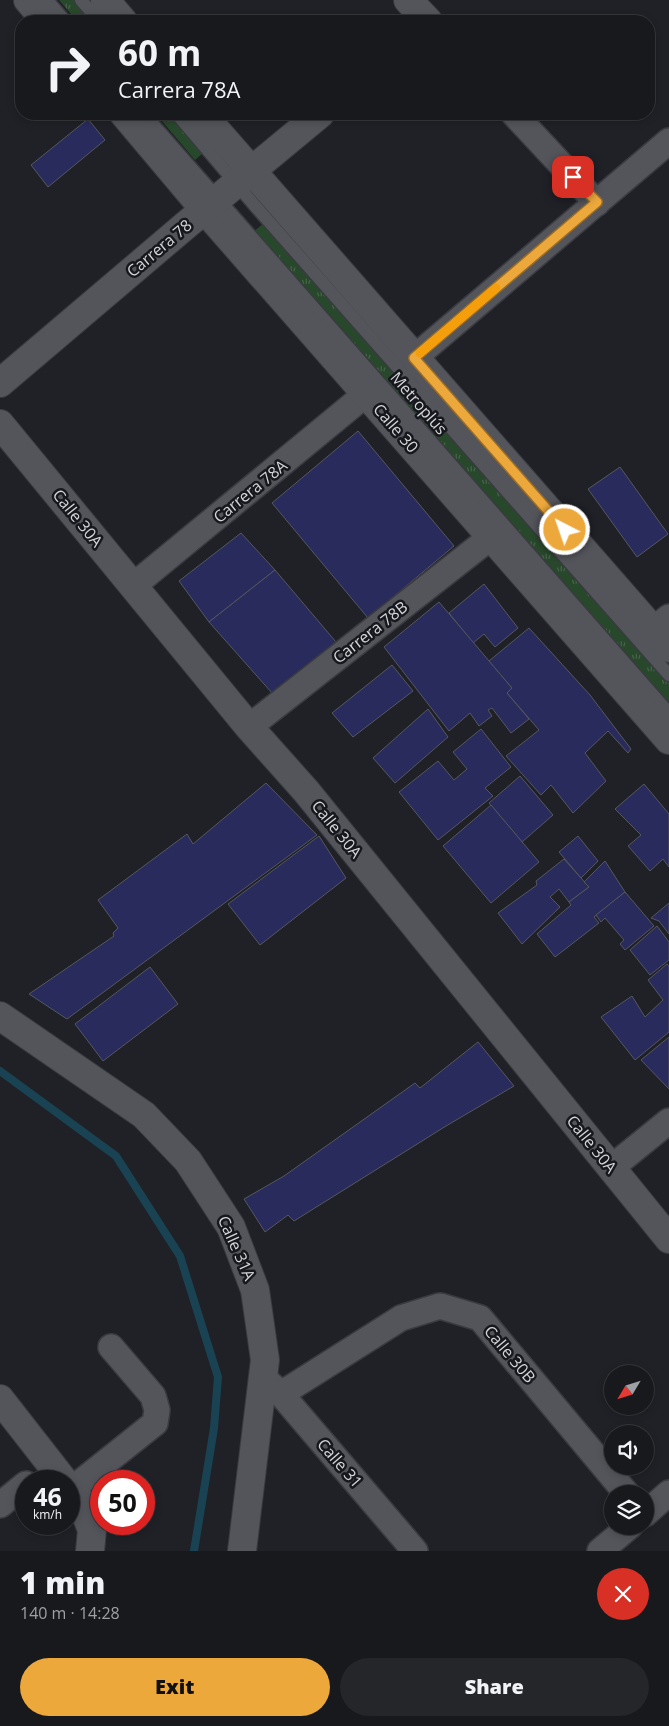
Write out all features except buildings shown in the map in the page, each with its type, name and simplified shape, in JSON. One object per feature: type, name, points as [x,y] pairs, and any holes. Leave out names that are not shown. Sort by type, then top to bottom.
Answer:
[{"type":"main road","points":[[28,0],[41,15]]},
{"type":"main road","points":[[105,0],[118,15]]},
{"type":"main road","points":[[408,0],[422,15]]},
{"type":"main road","name":"Calle 30","points":[[132,120],[227,190],[414,358],[664,632]]},
{"type":"main road","name":"Calle 30","points":[[204,120],[227,190],[366,394],[669,740]]},
{"type":"main road","name":"Carrera 78","points":[[0,383],[227,190],[313,120]]},
{"type":"main road","name":"Calle 30A","points":[[0,424],[249,727],[306,791],[669,1239]]},
{"type":"main road","name":"Calle 31A","points":[[0,1016],[144,1115],[188,1161],[231,1227],[255,1290],[265,1360],[272,1386],[242,1551]]},
{"type":"main road","points":[[0,1398],[56,1470]]},
{"type":"main road","points":[[80,1500],[92,1530],[90,1551]]},
{"type":"street","points":[[520,120],[597,202]]},
{"type":"street","points":[[414,358],[669,141]]},
{"type":"street","name":"Carrera 78A","points":[[133,586],[366,394]]},
{"type":"street","name":"Carrera 78B","points":[[249,727],[491,537]]},
{"type":"street","points":[[611,1168],[669,1121]]},
{"type":"street","name":"Calle 30B","points":[[272,1386],[402,1318],[440,1306],[480,1318],[619,1485]]},
{"type":"street","points":[[80,1471],[155,1423],[157,1410],[153,1396],[111,1346]]},
{"type":"street","name":"Calle 31","points":[[272,1386],[415,1551]]},
{"type":"street","points":[[0,1505],[15,1493]]},
{"type":"street","points":[[654,1506],[669,1494]]},
{"type":"street","points":[[600,1551],[619,1535]]},
{"type":"lane","points":[[47,0],[61,15]]},
{"type":"lane","points":[[81,0],[94,15]]},
{"type":"lane","name":"Metroplús","points":[[151,120],[227,190],[669,675]]},
{"type":"lane","name":"Metroplús","points":[[181,120],[227,190],[669,713]]},
{"type":"green space","points":[[59,0],[74,0],[87,15],[72,15]]},
{"type":"green space","points":[[161,120],[175,120],[203,153],[195,160]]},
{"type":"green space","points":[[263,224],[669,683],[669,703],[253,232]]},
{"type":"waterway","points":[[0,1071],[116,1156],[180,1256],[218,1377],[214,1428],[194,1551]]},
{"type":"slow traffic","points":[[420,353],[496,288]]},
{"type":"route","points":[[565,530],[414,358],[597,202],[573,177]]}]
